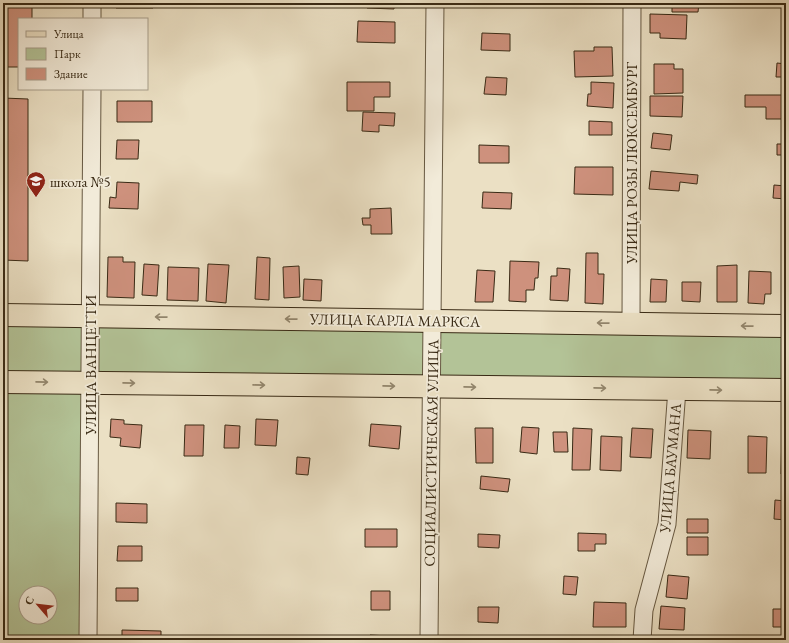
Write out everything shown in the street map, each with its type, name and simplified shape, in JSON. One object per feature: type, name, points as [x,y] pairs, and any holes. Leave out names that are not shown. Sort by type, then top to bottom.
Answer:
[{"type":"main road","name":"УЛИЦА КАРЛА МАРКСА","points":[[3,315],[786,326]]},
{"type":"main road","points":[[3,382],[786,390]]},
{"type":"street","points":[[92,3],[92,18]]},
{"type":"street","name":"СОЦИАЛИСТИЧЕСКАЯ УЛИЦА","points":[[429,640],[435,3]]},
{"type":"street","name":"УЛИЦА РОЗЫ ЛЮКСЕМБУРГ","points":[[631,324],[632,3]]},
{"type":"street","name":"УЛИЦА ВАНЦЕТТИ","points":[[88,640],[92,90]]},
{"type":"street","name":"УЛИЦА БАУМАНА","points":[[642,640],[644,610],[667,524],[677,389]]},
{"type":"green space","points":[[3,314],[786,326],[786,390],[90,383],[88,640],[3,640]]},
{"type":"building","points":[[3,3],[32,3],[32,18],[18,18],[18,67],[3,67]]},
{"type":"building","points":[[116,3],[153,3],[153,8],[116,8]]},
{"type":"building","points":[[367,3],[394,3],[394,9],[367,8]]},
{"type":"building","points":[[485,3],[513,3],[513,4]]},
{"type":"building","points":[[672,3],[699,3],[698,12],[672,12]]},
{"type":"building","points":[[650,14],[687,15],[686,39],[660,38],[660,33],[650,33]]},
{"type":"building","points":[[358,21],[395,22],[395,43],[357,42]]},
{"type":"building","points":[[482,33],[510,34],[510,51],[481,50]]},
{"type":"building","points":[[594,47],[612,47],[613,76],[575,77],[574,51],[594,51]]},
{"type":"building","points":[[777,63],[786,64],[786,77],[776,77]]},
{"type":"building","points":[[654,64],[674,64],[674,69],[683,69],[683,93],[654,94]]},
{"type":"building","points":[[486,77],[507,78],[506,95],[484,94]]},
{"type":"building","points":[[347,82],[390,82],[390,97],[374,97],[374,111],[347,111]]},
{"type":"building","points":[[591,82],[614,83],[613,108],[587,106],[588,94],[591,94]]},
{"type":"building","points":[[745,95],[786,95],[786,119],[766,119],[766,107],[745,107]]},
{"type":"building","points":[[650,96],[683,96],[682,117],[650,116]]},
{"type":"building","points":[[3,98],[28,99],[28,261],[3,260]]},
{"type":"building","points":[[117,101],[152,101],[152,122],[117,122]]},
{"type":"building","points":[[363,112],[395,113],[394,126],[379,125],[379,132],[362,131]]},
{"type":"building","points":[[589,121],[612,122],[612,135],[589,135]]},
{"type":"building","points":[[653,133],[672,135],[670,150],[651,148]]},
{"type":"building","points":[[117,140],[139,140],[138,159],[116,159]]},
{"type":"building","points":[[777,144],[786,144],[786,155],[777,155]]},
{"type":"building","points":[[479,145],[509,146],[509,163],[479,163]]},
{"type":"building","points":[[575,167],[613,167],[613,195],[574,194]]},
{"type":"building","points":[[651,171],[698,175],[697,184],[680,182],[679,191],[649,189]]},
{"type":"building","points":[[117,182],[139,183],[138,209],[109,208],[110,197],[116,198]]},
{"type":"building","points":[[774,185],[786,186],[786,199],[773,198]]},
{"type":"building","points":[[483,192],[512,193],[511,209],[482,208]]},
{"type":"building","points":[[391,208],[392,234],[371,234],[371,225],[363,225],[362,218],[370,218],[370,209]]},
{"type":"building","points":[[784,214],[786,214],[786,229],[785,229]]},
{"type":"building","points":[[586,253],[598,253],[598,274],[604,274],[603,304],[585,303]]},
{"type":"building","points":[[108,257],[123,257],[123,262],[135,262],[134,298],[107,297]]},
{"type":"building","points":[[257,257],[270,258],[269,300],[255,299]]},
{"type":"building","points":[[510,261],[539,262],[538,278],[535,278],[534,290],[526,290],[526,302],[509,301]]},
{"type":"building","points":[[144,264],[159,265],[157,296],[142,295]]},
{"type":"building","points":[[208,264],[229,265],[226,303],[206,301]]},
{"type":"building","points":[[737,265],[737,302],[717,302],[717,266]]},
{"type":"building","points":[[299,266],[300,297],[284,298],[283,267]]},
{"type":"building","points":[[168,267],[199,268],[198,301],[167,300]]},
{"type":"building","points":[[557,268],[570,269],[568,301],[550,300],[551,276],[557,276]]},
{"type":"building","points":[[477,270],[495,271],[493,302],[475,302]]},
{"type":"building","points":[[749,271],[771,272],[771,294],[765,294],[764,304],[748,303]]},
{"type":"building","points":[[304,279],[322,280],[321,301],[303,300]]},
{"type":"building","points":[[651,279],[667,280],[666,302],[650,302]]},
{"type":"building","points":[[682,282],[701,282],[700,302],[682,301]]},
{"type":"building","points":[[111,419],[124,420],[124,424],[142,425],[140,448],[120,446],[121,438],[110,437]]},
{"type":"building","points":[[256,419],[278,420],[276,446],[255,445]]},
{"type":"building","points":[[371,424],[401,426],[399,449],[369,446]]},
{"type":"building","points":[[185,425],[204,425],[203,456],[184,456]]},
{"type":"building","points":[[225,425],[240,426],[239,448],[224,448]]},
{"type":"building","points":[[522,427],[539,428],[537,454],[520,452]]},
{"type":"building","points":[[475,428],[493,428],[493,463],[476,463]]},
{"type":"building","points":[[573,428],[592,429],[590,470],[572,470]]},
{"type":"building","points":[[632,428],[653,429],[651,458],[630,457]]},
{"type":"building","points":[[688,430],[711,431],[710,459],[687,458]]},
{"type":"building","points":[[782,430],[786,431],[786,474],[781,474]]},
{"type":"building","points":[[553,432],[567,432],[568,452],[554,452]]},
{"type":"building","points":[[601,436],[622,437],[621,471],[600,470]]},
{"type":"building","points":[[748,436],[767,437],[766,473],[748,473]]},
{"type":"building","points":[[297,457],[310,458],[308,475],[296,474]]},
{"type":"building","points":[[481,476],[510,479],[508,492],[480,489]]},
{"type":"building","points":[[775,500],[786,501],[786,520],[774,519]]},
{"type":"building","points":[[116,503],[147,504],[147,523],[116,522]]},
{"type":"building","points":[[687,519],[708,519],[708,533],[687,533]]},
{"type":"building","points":[[365,529],[397,529],[397,547],[365,547]]},
{"type":"building","points":[[578,533],[606,534],[606,544],[595,544],[595,551],[578,551]]},
{"type":"building","points":[[478,534],[500,535],[499,548],[478,547]]},
{"type":"building","points":[[687,537],[708,537],[708,555],[687,555]]},
{"type":"building","points":[[118,546],[142,546],[142,561],[117,561]]},
{"type":"building","points":[[783,552],[786,552],[786,563],[782,563]]},
{"type":"building","points":[[668,575],[689,577],[687,599],[666,597]]},
{"type":"building","points":[[564,576],[578,577],[576,595],[563,594]]},
{"type":"building","points":[[116,588],[138,588],[138,601],[116,601]]},
{"type":"building","points":[[371,591],[390,591],[390,610],[371,610]]},
{"type":"building","points":[[594,602],[626,603],[626,627],[593,627]]},
{"type":"building","points":[[661,606],[685,608],[684,630],[659,629]]},
{"type":"building","points":[[478,607],[499,607],[498,623],[478,622]]},
{"type":"building","points":[[773,609],[786,609],[786,627],[773,627]]},
{"type":"building","points":[[122,630],[161,631],[161,640],[122,640]]},
{"type":"building","points":[[370,635],[390,636],[390,640],[370,640]]},
{"type":"place","name":"школа №5","points":[[36,198]]}]
